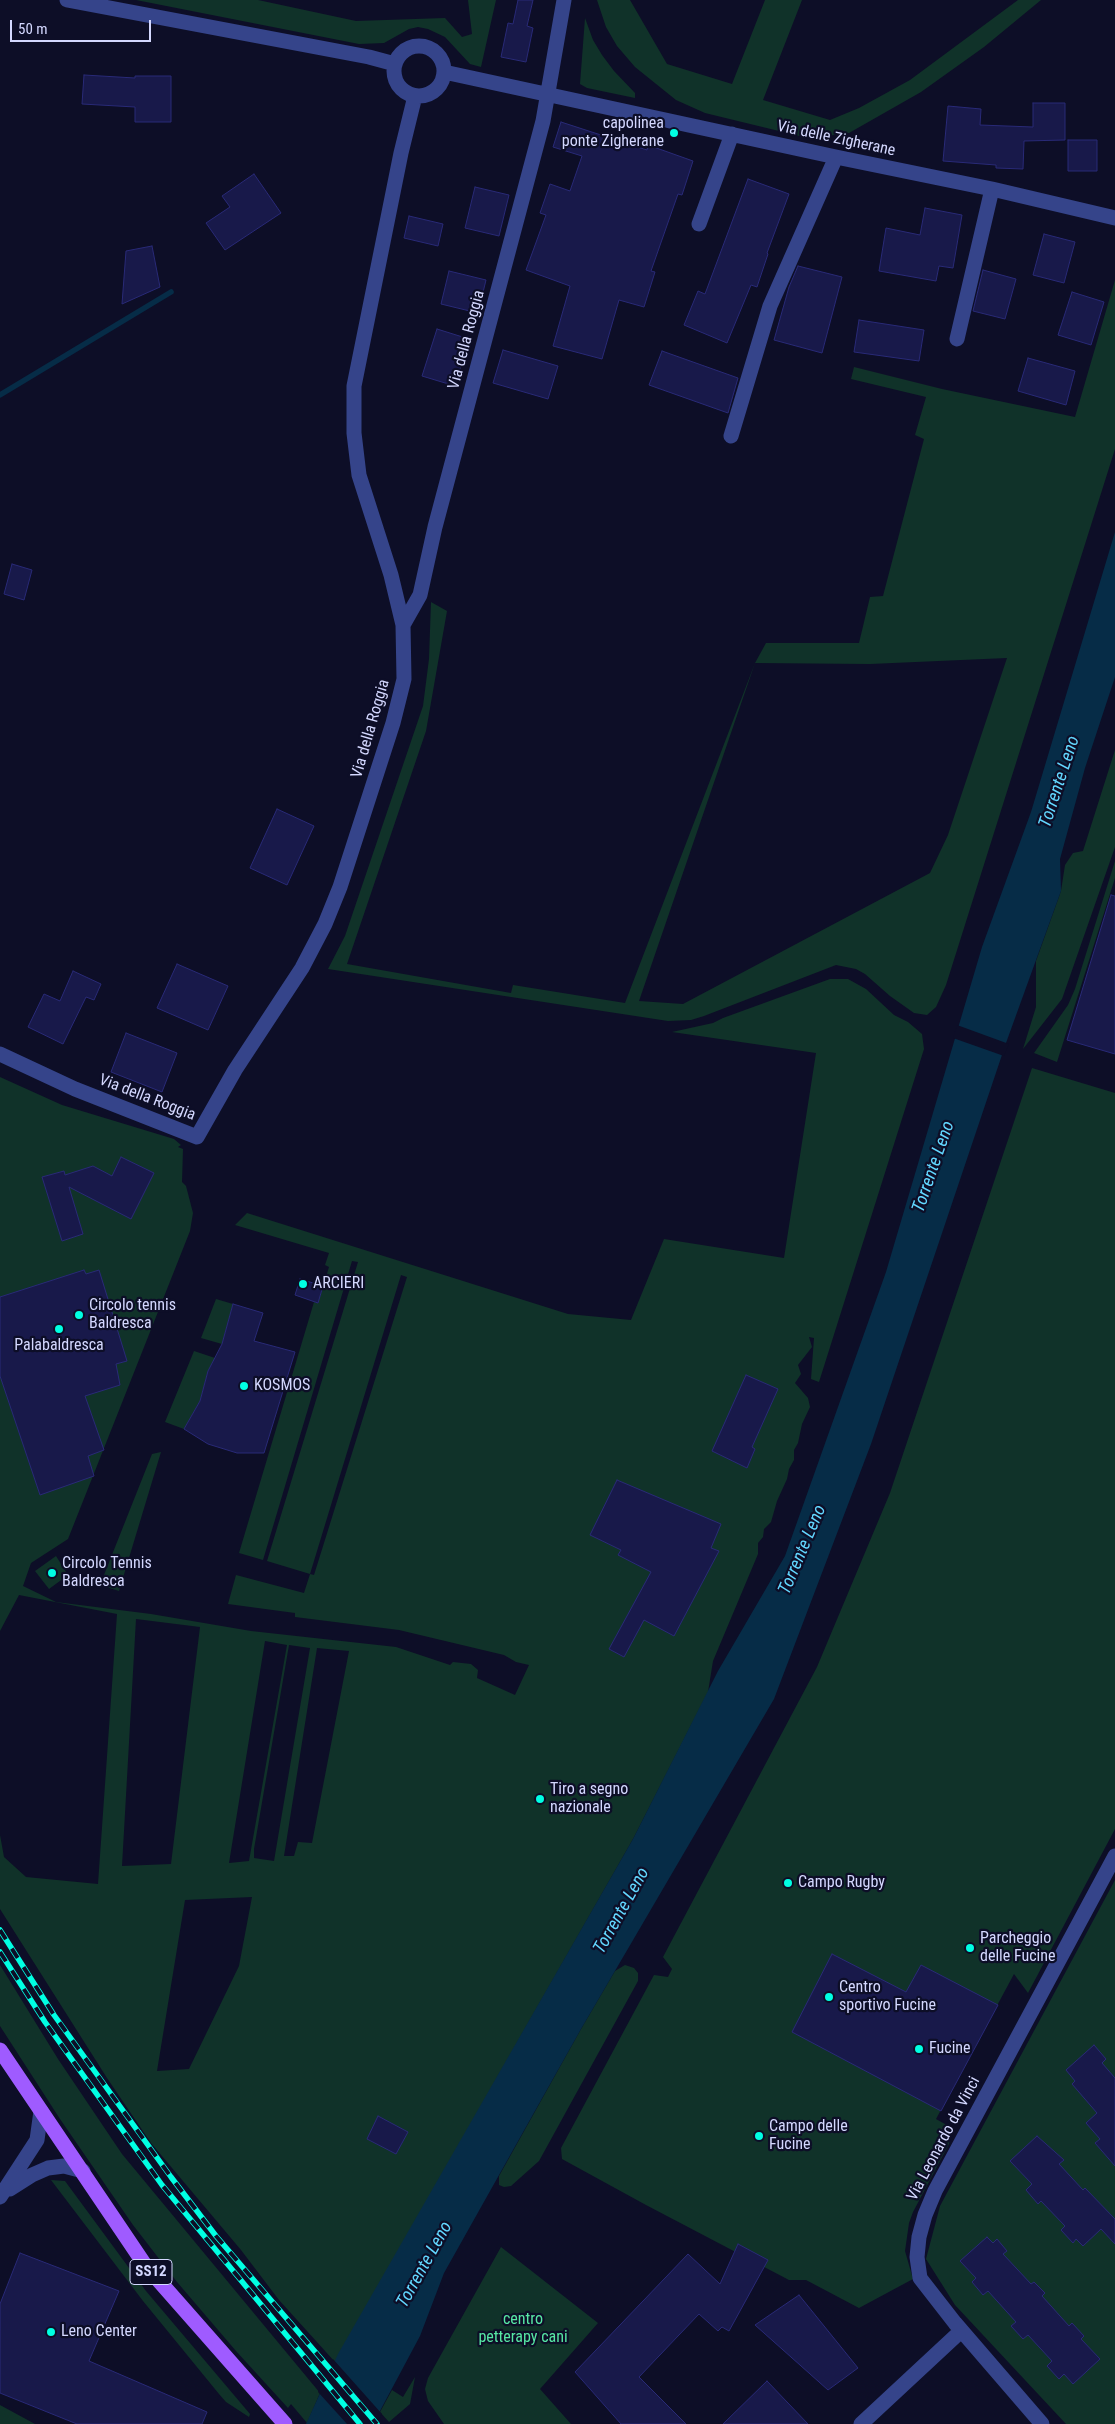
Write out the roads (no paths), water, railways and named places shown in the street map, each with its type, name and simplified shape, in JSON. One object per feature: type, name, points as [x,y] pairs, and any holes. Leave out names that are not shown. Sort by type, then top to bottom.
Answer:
[{"type":"main road","name":"SS12","points":[[0,2050],[145,2265],[283,2422]]},
{"type":"street","points":[[67,0],[369,57],[395,64]]},
{"type":"street","name":"Via della Roggia","points":[[0,1054],[75,1089],[197,1137],[235,1070],[302,968],[325,924],[340,887],[393,723],[404,679],[403,625],[420,595],[435,527],[549,94],[564,0]]},
{"type":"street","points":[[419,46],[427,47],[440,56],[444,72],[438,87],[424,96],[415,96],[402,90],[398,85],[395,78],[395,64],[404,51],[419,46]]},
{"type":"street","name":"Via delle Zigherane","points":[[444,72],[992,189],[1115,218]]},
{"type":"street","points":[[403,625],[391,575],[359,475],[354,433],[354,386],[401,153],[415,96]]},
{"type":"street","points":[[699,224],[732,134]]},
{"type":"street","points":[[731,436],[770,306],[836,157]]},
{"type":"street","points":[[957,339],[992,189]]},
{"type":"street","name":"Via Leonardo da Vinci","points":[[1042,2424],[961,2331],[920,2278],[917,2257],[924,2215],[934,2191],[1115,1856]]},
{"type":"street","points":[[2,2196],[37,2140],[40,2111]]},
{"type":"street","points":[[2,2196],[32,2174],[48,2168],[64,2166],[83,2172]]},
{"type":"street","points":[[861,2424],[961,2331]]},
{"type":"water","name":"Torrente Leno","points":[[1115,532],[1115,677],[1085,768],[1060,859],[1061,891],[1006,1043],[871,1444],[774,1699],[581,2029],[444,2273],[420,2336],[373,2424],[306,2424],[338,2354],[633,1839],[718,1671],[785,1556],[886,1272],[982,947],[1031,812]]},
{"type":"waterway","points":[[0,395],[171,292]]},
{"type":"railway","points":[[0,1930],[54,2015],[216,2236],[377,2424]]},
{"type":"railway","points":[[0,1952],[45,2022],[162,2185],[360,2424]]},
{"type":"place","name":"capolinea ponte Zigherane","points":[[674,133]]},
{"type":"place","name":"ARCIERI","points":[[303,1284]]},
{"type":"place","name":"Circolo tennis Baldresca","points":[[79,1315]]},
{"type":"place","name":"Palabaldresca","points":[[59,1329]]},
{"type":"place","name":"KOSMOS","points":[[244,1386]]},
{"type":"place","name":"Circolo Tennis Baldresca","points":[[52,1573]]},
{"type":"place","name":"Tiro a segno nazionale","points":[[540,1799]]},
{"type":"place","name":"Campo Rugby","points":[[788,1883]]},
{"type":"place","name":"Parcheggio delle Fucine","points":[[970,1948]]},
{"type":"place","name":"Centro sportivo Fucine","points":[[829,1997]]},
{"type":"place","name":"Fucine","points":[[919,2049]]},
{"type":"place","name":"Campo delle Fucine","points":[[759,2136]]},
{"type":"place","name":"Leno Center","points":[[51,2332]]},
{"type":"park label","name":"centro petterapy cani","points":[[523,2329]]}]
